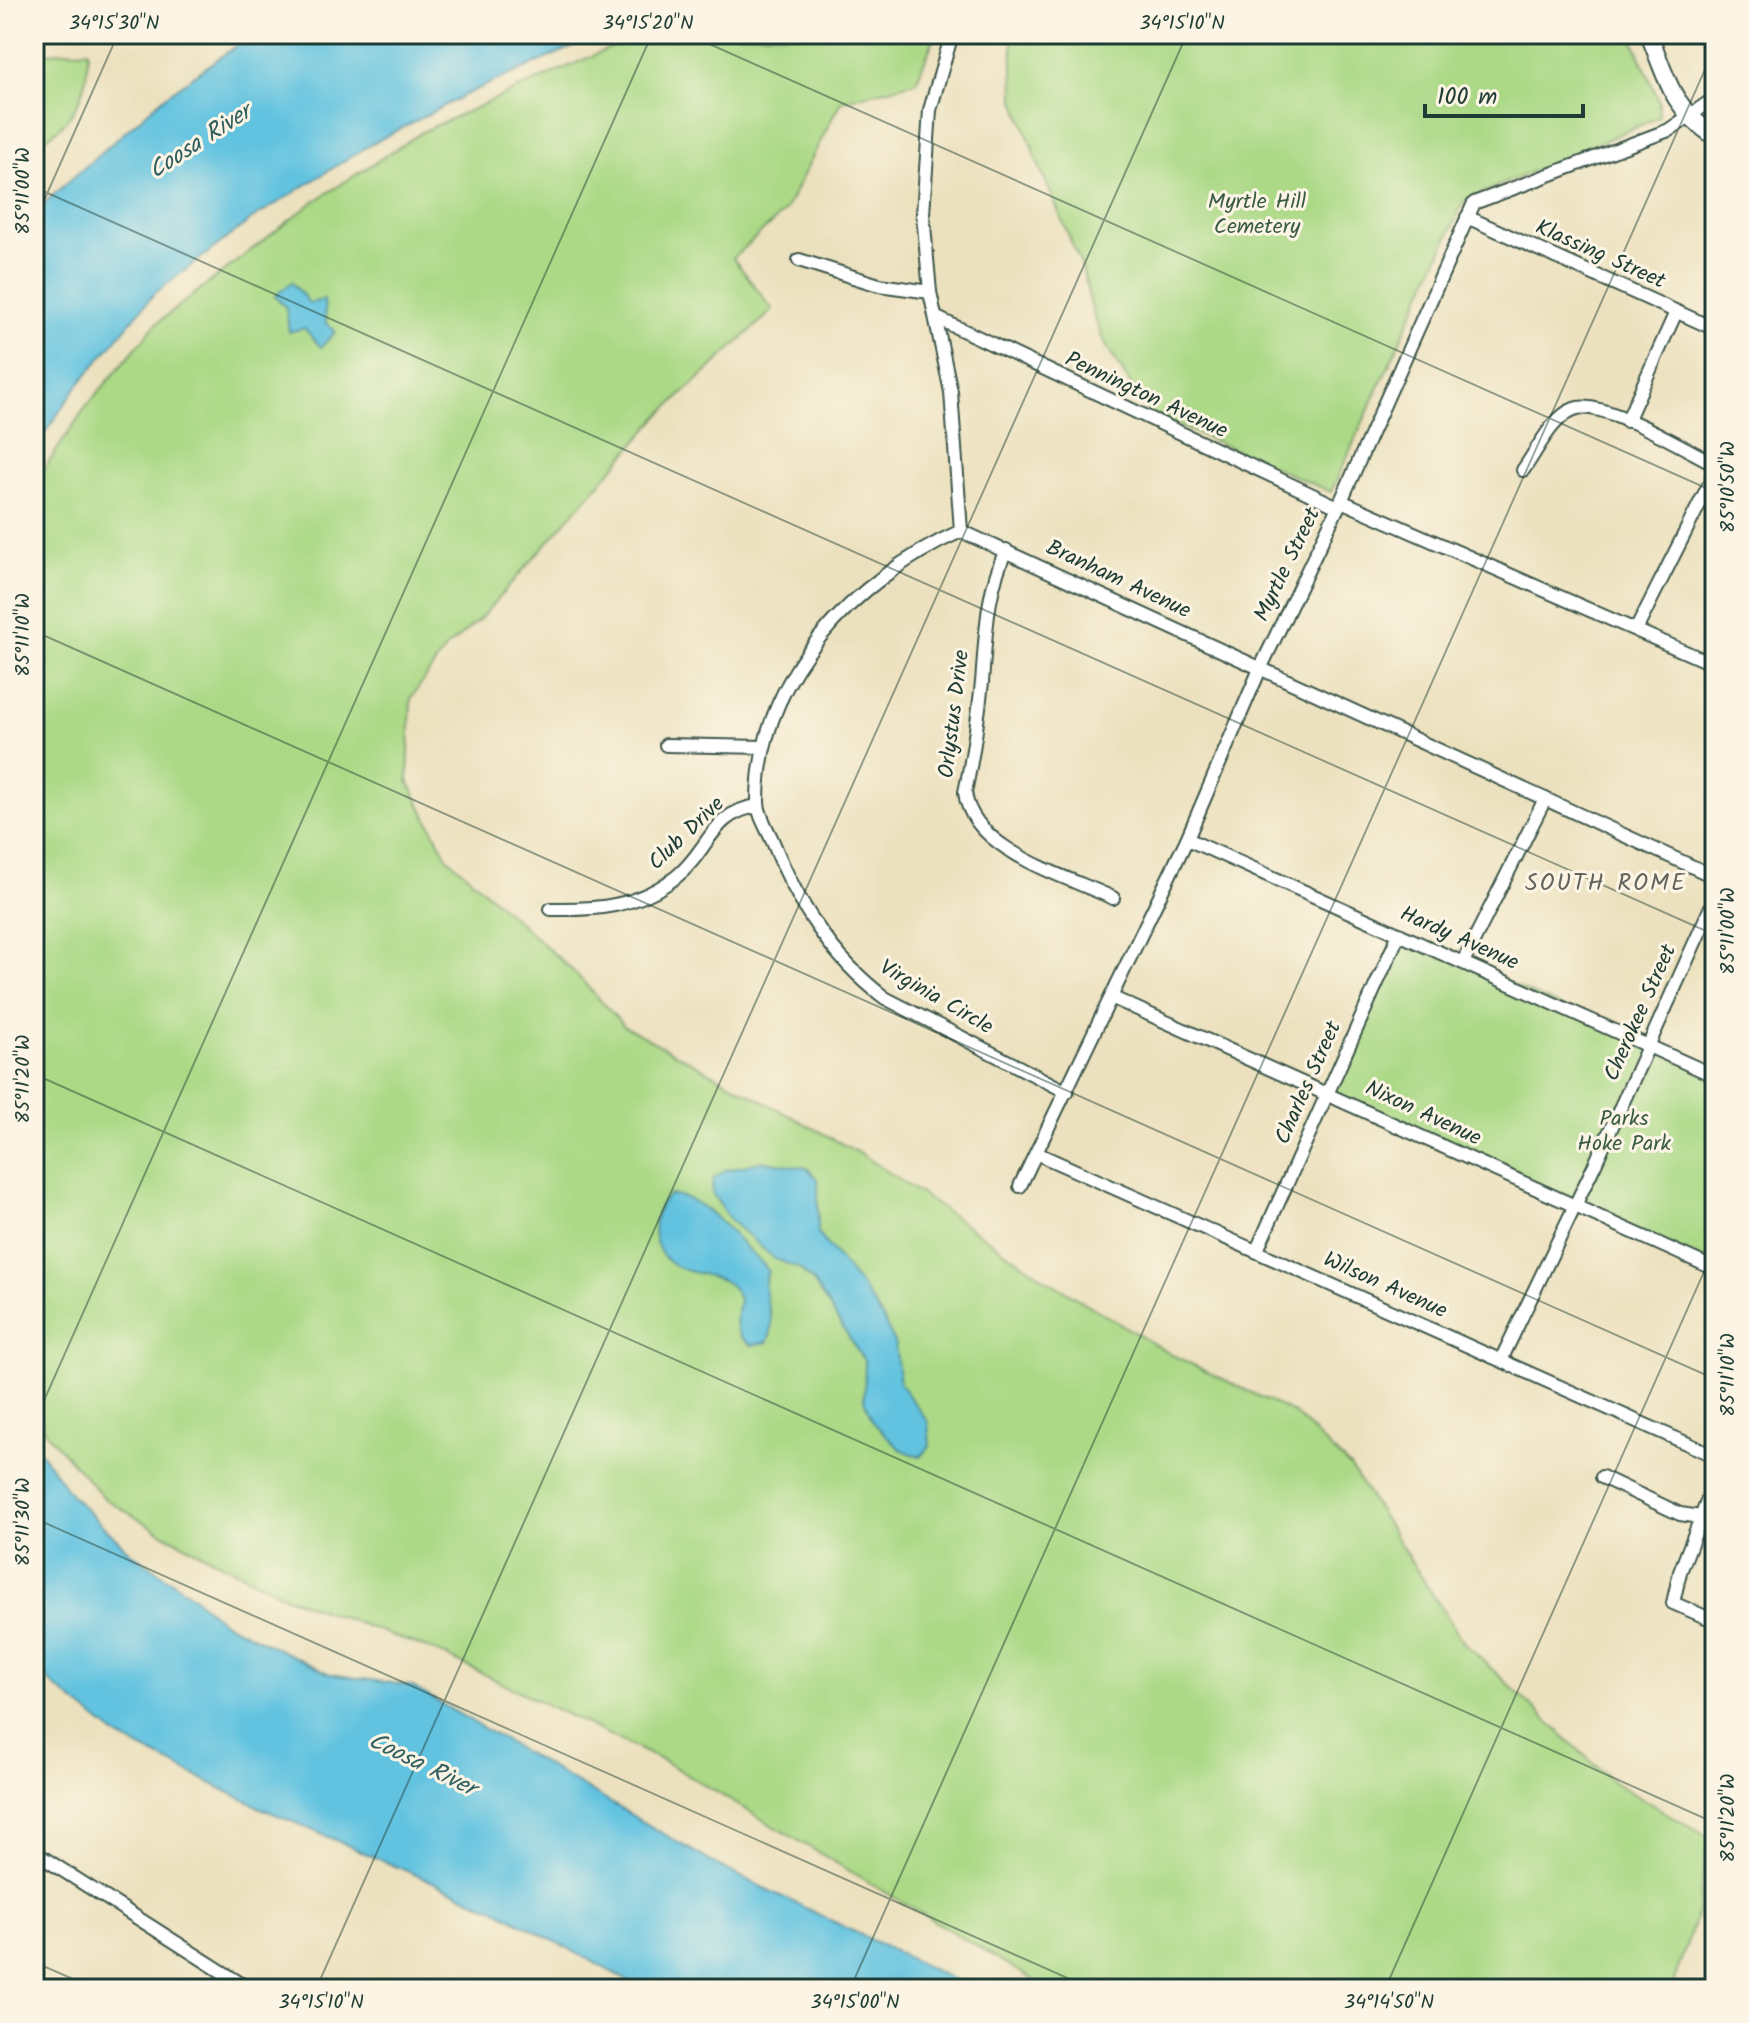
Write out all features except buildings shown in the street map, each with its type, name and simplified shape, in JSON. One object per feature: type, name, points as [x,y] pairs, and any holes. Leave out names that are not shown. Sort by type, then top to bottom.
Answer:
[{"type":"main road","points":[[1649,34],[1671,91],[1689,119],[1715,137]]},
{"type":"street","points":[[952,34],[935,86],[923,214],[930,292],[939,319],[951,392],[961,531]]},
{"type":"street","name":"Myrtle Street","points":[[1020,1186],[1187,839],[1260,669],[1339,504],[1474,203],[1669,130],[1715,98]]},
{"type":"street","name":"Klassing Street","points":[[1467,217],[1715,329]]},
{"type":"street","points":[[799,260],[879,285],[930,292]]},
{"type":"street","points":[[1627,421],[1676,312]]},
{"type":"street","name":"Pennington Avenue","points":[[939,319],[1339,504],[1637,628],[1715,665]]},
{"type":"street","points":[[1523,470],[1559,418],[1575,408],[1591,408],[1627,421],[1715,464]]},
{"type":"street","points":[[1637,628],[1715,473]]},
{"type":"street","name":"Branham Avenue","points":[[961,531],[1715,877]]},
{"type":"street","name":"Virginia Circle","points":[[961,531],[924,547],[885,575],[816,638],[789,682],[764,747],[758,806],[780,860],[817,930],[864,982],[885,998],[1067,1092]]},
{"type":"street","name":"Orlystus Drive","points":[[1006,550],[994,577],[987,613],[982,683],[965,792],[967,807],[987,834],[1005,849],[1113,898]]},
{"type":"street","points":[[666,745],[764,747]]},
{"type":"street","points":[[1463,962],[1545,799]]},
{"type":"street","name":"Club Drive","points":[[551,909],[595,910],[648,895],[677,876],[693,860],[731,812],[758,806]]},
{"type":"street","name":"Hardy Avenue","points":[[1187,839],[1715,1076]]},
{"type":"street","name":"Cherokee Street","points":[[1501,1360],[1576,1206],[1715,898]]},
{"type":"street","name":"Charles Street","points":[[1257,1250],[1399,934]]},
{"type":"street","name":"Nixon Avenue","points":[[1113,998],[1327,1091],[1715,1269]]},
{"type":"street","name":"Wilson Avenue","points":[[1038,1154],[1715,1456]]},
{"type":"street","points":[[1602,1477],[1680,1514],[1701,1517]]},
{"type":"street","points":[[1715,1481],[1680,1572],[1673,1603],[1715,1621]]},
{"type":"street","points":[[34,1852],[240,1988]]},
{"type":"green space","points":[[641,34],[936,34],[916,82],[841,101],[785,211],[733,258],[773,310],[658,417],[480,619],[446,648],[411,698],[408,781],[447,857],[574,972],[624,1026],[863,1155],[1047,1280],[1172,1355],[1294,1413],[1351,1468],[1464,1643],[1613,1782],[1708,1837],[1698,1911],[1671,1989],[1049,1989],[667,1763],[440,1653],[284,1596],[166,1535],[105,1499],[47,1434],[34,1408],[34,484],[85,408],[156,324],[312,203],[424,131]]},
{"type":"green space","name":"Myrtle Hill Cemetery","points":[[1012,34],[1631,34],[1659,101],[1659,117],[1464,201],[1331,492],[1148,412],[1104,342],[1093,314],[1082,267],[1037,161],[1014,97]]},
{"type":"green space","points":[[88,50],[85,81],[76,106],[59,128],[34,145],[34,54]]},
{"type":"green space","name":"Parks Hoke Park","points":[[1399,934],[1715,1076],[1715,1265],[1327,1091]]},
{"type":"water","name":"Coosa River","points":[[253,34],[602,34],[471,92],[371,144],[252,219],[154,294],[75,389],[34,449],[34,212],[168,94]]},
{"type":"water","points":[[292,282],[309,303],[324,300],[326,323],[335,332],[321,347],[304,328],[289,332],[286,308],[275,296]]},
{"type":"water","points":[[764,1161],[807,1168],[818,1179],[818,1234],[862,1287],[883,1319],[895,1344],[900,1384],[928,1422],[930,1446],[920,1457],[900,1449],[873,1422],[864,1400],[865,1362],[814,1283],[799,1268],[775,1259],[731,1221],[712,1193],[713,1179],[726,1170]]},
{"type":"water","points":[[669,1195],[695,1202],[708,1211],[764,1265],[768,1272],[765,1290],[771,1325],[767,1342],[752,1345],[741,1336],[736,1326],[739,1300],[728,1284],[712,1276],[683,1270],[666,1260],[660,1252],[654,1232],[655,1222],[657,1212]]},
{"type":"water","name":"Coosa River","points":[[34,1443],[72,1496],[130,1552],[186,1591],[223,1622],[330,1674],[411,1686],[717,1865],[972,1989],[643,1989],[495,1909],[261,1808],[120,1738],[54,1686],[34,1665]]},
{"type":"district","name":"SOUTH ROME","points":[[1606,883]]}]
